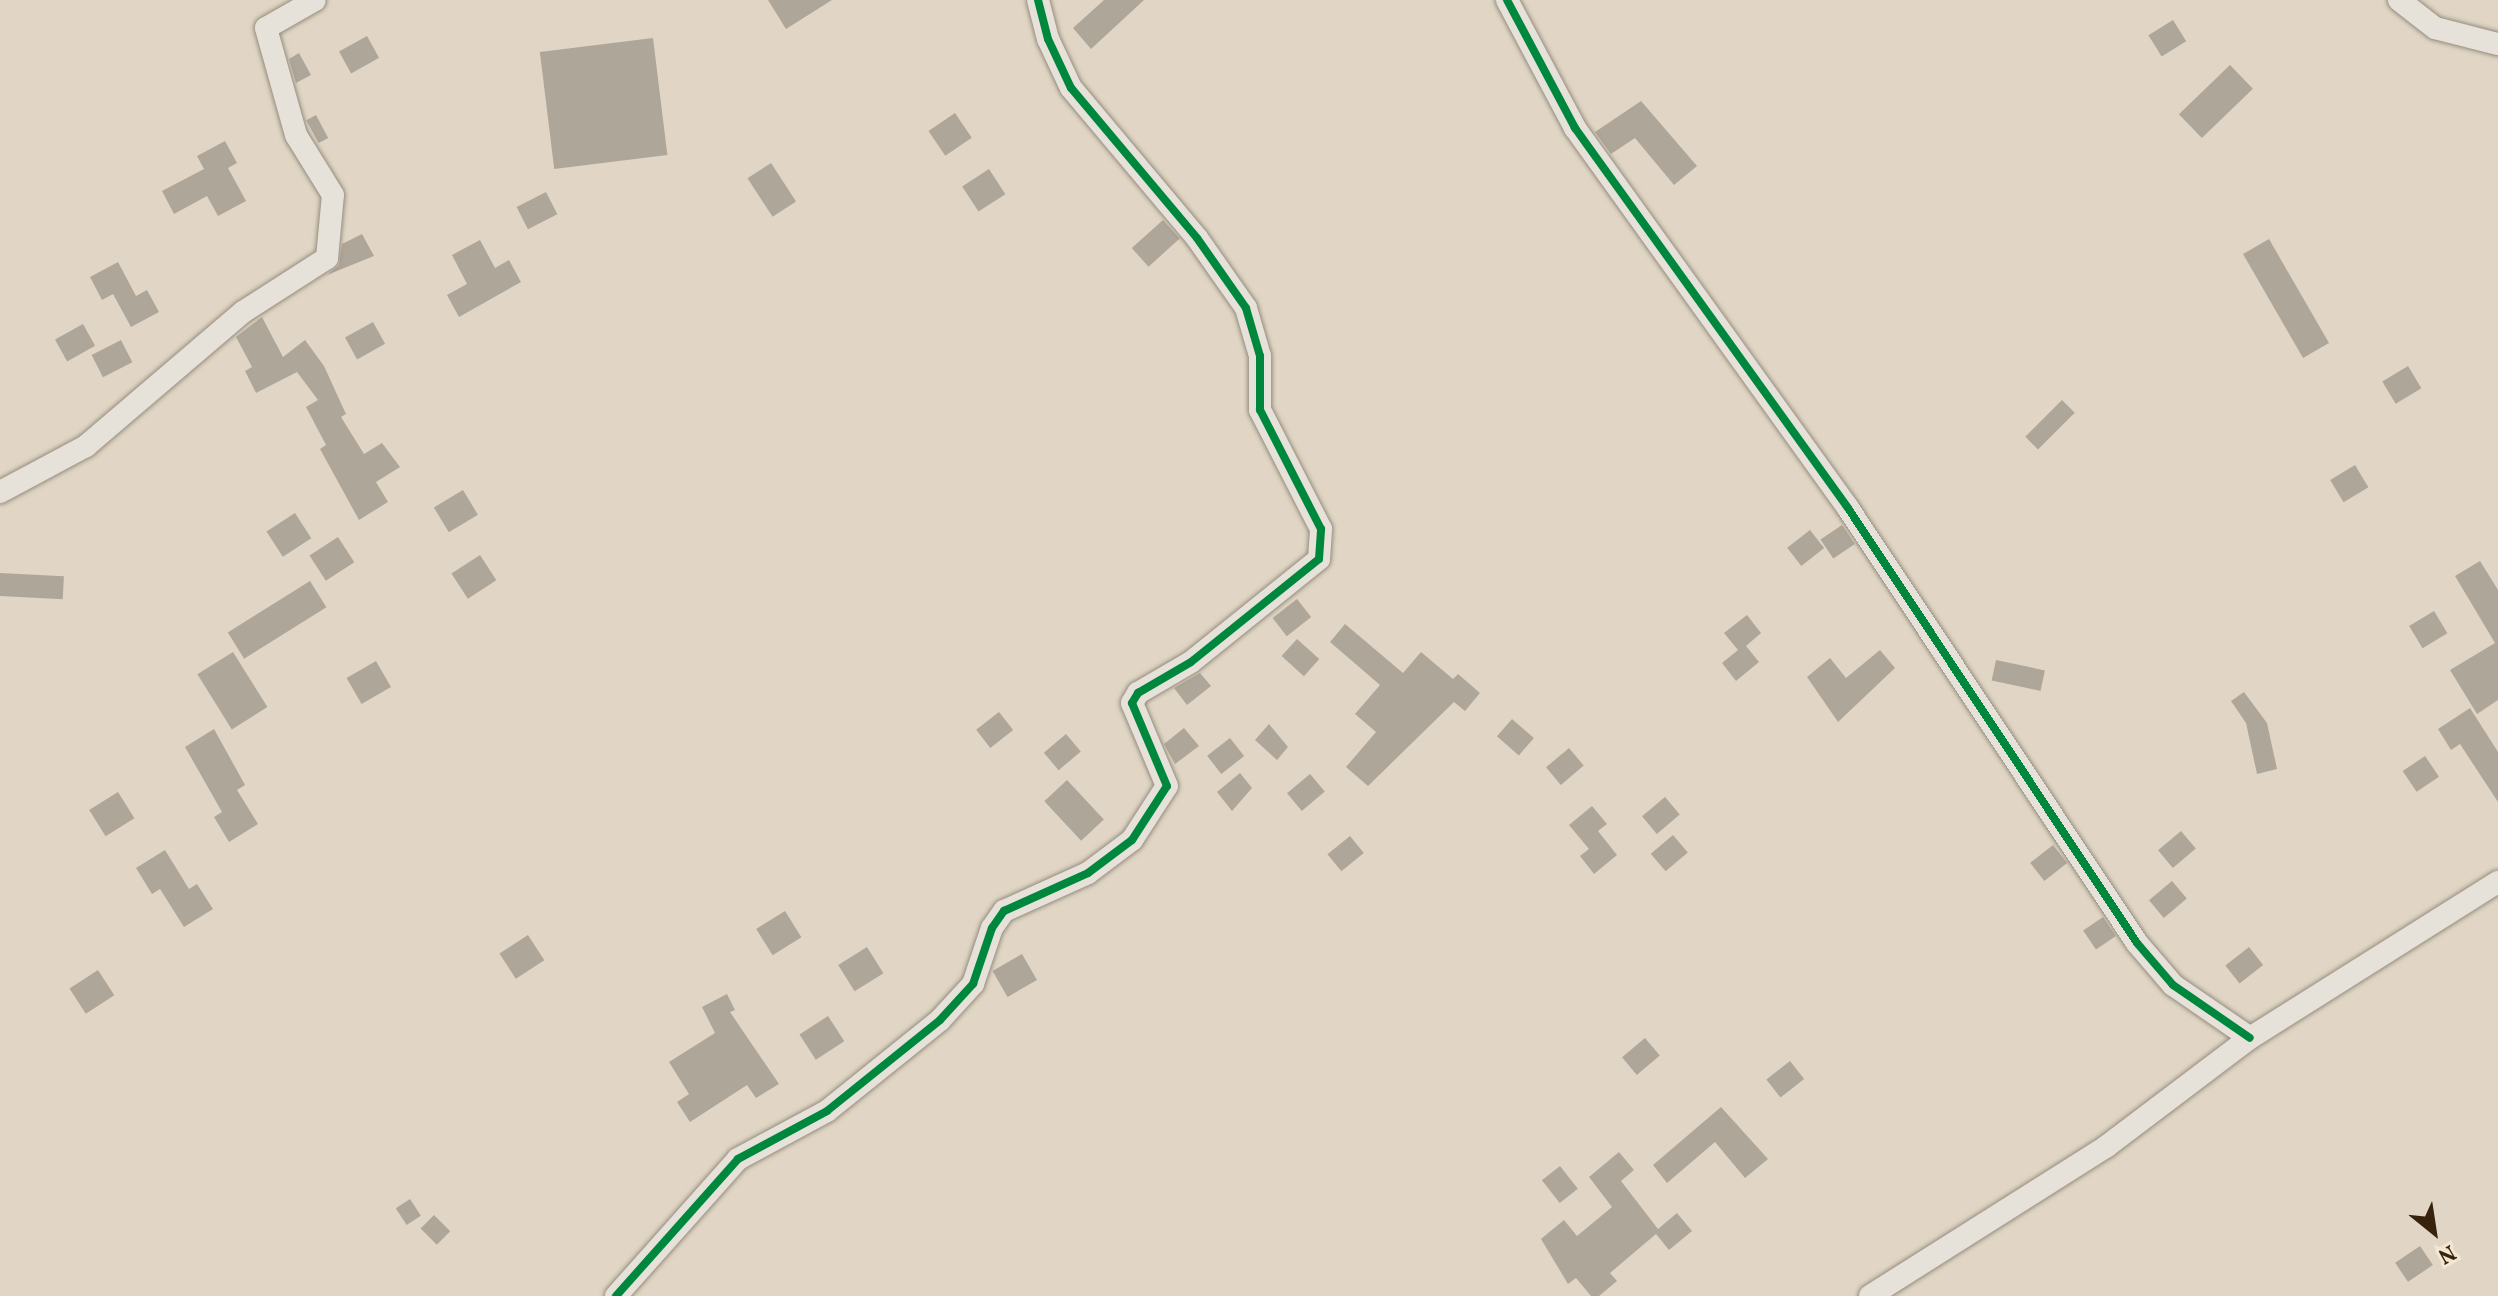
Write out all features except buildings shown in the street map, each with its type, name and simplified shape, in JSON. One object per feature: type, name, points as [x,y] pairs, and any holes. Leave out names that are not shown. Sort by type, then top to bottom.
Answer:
[{"type":"street","points":[[0,492],[86,446],[243,312],[327,258],[333,195],[296,135],[266,28],[315,0]]},
{"type":"street","points":[[616,1296],[738,1159],[827,1111],[940,1020],[973,984],[992,928],[1004,911],[1088,873],[1132,840],[1167,786],[1132,703],[1138,693],[1191,662],[1319,559],[1321,529],[1260,410],[1260,356],[1246,308],[1197,238],[1071,88],[1048,39],[1038,0]]},
{"type":"street","points":[[1507,0],[1575,128],[1848,508],[2137,943],[2173,985],[2250,1038]]},
{"type":"street","points":[[2399,0],[2435,28],[2498,44]]},
{"type":"street","points":[[1870,1296],[2107,1146],[2250,1038],[2498,882]]},
{"type":"cycle path","points":[[616,1296],[738,1159],[827,1111],[940,1020],[973,984],[992,928],[1004,911],[1088,873],[1132,840],[1167,786],[1132,703],[1138,693],[1191,662],[1319,559],[1321,529],[1260,410],[1260,356],[1246,308],[1197,238],[1071,88],[1048,39],[1038,0]]},
{"type":"cycle path","points":[[1507,0],[1575,128],[1848,508],[2137,943],[2173,985],[2250,1038]]}]
